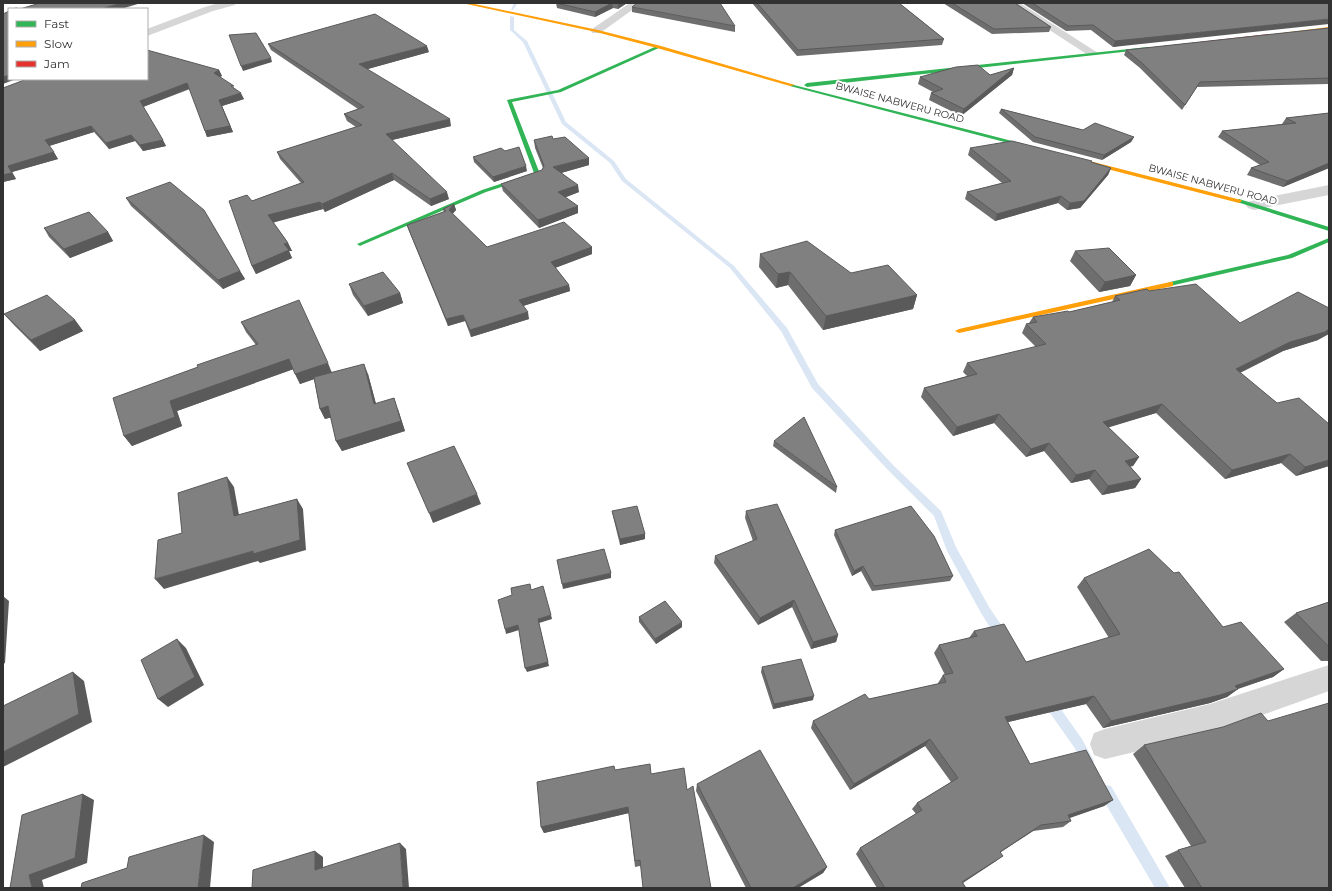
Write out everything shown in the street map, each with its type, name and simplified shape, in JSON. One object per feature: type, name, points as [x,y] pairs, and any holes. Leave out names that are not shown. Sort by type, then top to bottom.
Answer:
[{"type":"street","points":[[148,32],[209,8],[231,3]]},
{"type":"street","name":"BWAISE NABWERU ROAD","points":[[464,3],[596,31],[659,47],[795,86],[1047,152]]},
{"type":"street","points":[[596,31],[637,3]]},
{"type":"street","points":[[1013,3],[1092,53]]},
{"type":"street","points":[[795,86],[1329,28]]},
{"type":"street","points":[[360,244],[484,191],[537,174],[509,102],[559,90],[659,47]]},
{"type":"street","name":"BWAISE NABWERU ROAD","points":[[1070,158],[1254,205],[1329,229]]},
{"type":"street","points":[[1254,205],[1329,190]]},
{"type":"street","points":[[959,331],[1290,258],[1329,240]]},
{"type":"street","points":[[1105,744],[1210,719],[1329,678]]},
{"type":"building","points":[[40,3],[121,3],[104,8],[23,8]]},
{"type":"building","points":[[556,3],[612,3],[595,12]]},
{"type":"building","points":[[637,3],[720,3],[735,26],[632,7]]},
{"type":"building","points":[[757,3],[899,3],[944,39],[798,50]]},
{"type":"building","points":[[952,3],[1015,3],[1051,27],[994,29]]},
{"type":"building","points":[[1032,3],[1329,3],[1329,19],[1115,41],[1093,25],[1068,26]]},
{"type":"building","points":[[8,12],[8,75],[3,77],[3,14]]},
{"type":"building","points":[[375,14],[427,46],[359,64],[450,119],[386,134],[447,192],[430,199],[392,173],[322,204],[320,202],[268,215],[288,243],[284,244],[289,250],[252,266],[229,201],[247,195],[252,201],[304,182],[277,152],[362,125],[344,114],[364,107],[268,44]]},
{"type":"building","points":[[1329,28],[1329,78],[1200,82],[1185,105],[1142,63],[1126,50]]},
{"type":"building","points":[[256,33],[271,58],[241,66],[229,35]]},
{"type":"building","points":[[148,50],[219,70],[214,73],[234,86],[231,86],[241,93],[219,100],[230,126],[205,131],[187,83],[140,101],[163,140],[140,145],[131,135],[106,143],[91,126],[45,140],[54,152],[8,166],[12,173],[3,175],[3,88],[24,80],[148,80]]},
{"type":"building","points":[[978,65],[990,75],[1014,68],[964,109],[931,93],[943,89],[920,77],[956,67]]},
{"type":"building","points":[[1001,109],[1083,130],[1095,123],[1134,137],[1104,155],[1035,137]]},
{"type":"building","points":[[1329,113],[1329,163],[1287,181],[1251,168],[1269,162],[1222,131],[1296,123],[1286,118]]},
{"type":"building","points":[[552,136],[553,139],[565,137],[589,158],[553,167],[578,185],[558,192],[578,206],[538,220],[501,184],[542,170],[544,166],[534,140]]},
{"type":"building","points":[[1012,141],[1092,161],[1091,162],[1111,168],[1084,201],[1070,203],[1061,196],[997,214],[967,192],[1011,181],[970,148]]},
{"type":"building","points":[[519,147],[526,166],[493,177],[473,157],[501,148],[505,151]]},
{"type":"building","points":[[170,182],[204,210],[240,271],[218,280],[126,198]]},
{"type":"building","points":[[454,204],[449,210],[487,247],[564,222],[592,247],[551,262],[569,285],[519,300],[528,312],[470,330],[463,315],[446,319],[407,225],[446,211],[443,209]]},
{"type":"building","points":[[89,212],[108,232],[64,249],[44,228]]},
{"type":"building","points":[[807,241],[851,273],[888,265],[917,295],[826,316],[790,272],[778,274],[760,254]]},
{"type":"building","points":[[1109,248],[1136,275],[1105,282],[1075,251]]},
{"type":"building","points":[[383,272],[400,293],[364,306],[349,284]]},
{"type":"building","points":[[1196,284],[1240,323],[1298,292],[1329,308],[1329,329],[1325,332],[1290,342],[1236,369],[1277,403],[1299,398],[1329,424],[1329,460],[1305,467],[1290,454],[1232,470],[1162,404],[1103,422],[1139,457],[1125,461],[1141,479],[1108,486],[1095,470],[1076,475],[1049,443],[1031,449],[999,414],[957,427],[924,388],[977,374],[967,363],[1046,344],[1026,324],[1037,322],[1033,317],[1069,312],[1120,300],[1115,296],[1147,289],[1149,291]]},
{"type":"building","points":[[47,295],[75,320],[31,340],[4,314]]},
{"type":"building","points":[[299,300],[328,363],[295,374],[289,359],[170,401],[175,417],[124,436],[113,398],[198,367],[197,365],[258,344],[241,322]]},
{"type":"building","points":[[364,364],[374,404],[394,398],[401,421],[336,441],[328,406],[320,409],[314,377]]},
{"type":"building","points":[[804,417],[837,487],[774,441]]},
{"type":"building","points":[[454,446],[477,494],[429,513],[407,463]]},
{"type":"building","points":[[227,477],[234,516],[297,499],[300,540],[253,554],[253,551],[155,579],[158,540],[182,533],[178,493]]},
{"type":"building","points":[[777,504],[838,635],[813,642],[794,600],[760,618],[715,556],[757,539],[746,511]]},
{"type":"building","points":[[637,506],[645,534],[620,539],[612,511]]},
{"type":"building","points":[[911,506],[934,536],[953,576],[874,586],[863,566],[854,571],[835,530]]},
{"type":"building","points":[[604,549],[611,573],[562,584],[557,560]]},
{"type":"building","points":[[1149,549],[1174,573],[1179,572],[1223,627],[1241,622],[1284,669],[1235,686],[1238,689],[1220,695],[1111,721],[1094,696],[1005,717],[1030,764],[1086,750],[1113,800],[1068,815],[1071,821],[1041,825],[1000,852],[1003,856],[962,882],[966,888],[885,888],[860,848],[922,810],[917,803],[958,778],[930,739],[854,784],[813,721],[865,694],[869,699],[946,682],[943,675],[953,673],[939,645],[977,636],[974,631],[1004,624],[1026,662],[1120,634],[1084,578]]},
{"type":"building","points":[[530,584],[531,590],[543,586],[551,615],[538,619],[548,662],[525,668],[518,625],[505,629],[498,600],[512,595],[511,588]]},
{"type":"building","points":[[665,601],[682,622],[655,639],[639,617]]},
{"type":"building","points":[[1329,602],[1329,647],[1296,613]]},
{"type":"building","points":[[177,639],[195,677],[158,699],[141,660]]},
{"type":"building","points":[[801,659],[814,696],[774,704],[762,667]]},
{"type":"building","points":[[73,672],[79,714],[3,752],[3,706]]},
{"type":"building","points":[[1329,703],[1329,888],[1202,888],[1178,850],[1206,842],[1144,745],[1223,727],[1261,713],[1268,721]]},
{"type":"building","points":[[760,750],[827,867],[793,888],[751,888],[697,784]]},
{"type":"building","points":[[650,764],[651,774],[684,768],[687,790],[693,786],[711,888],[643,888],[640,860],[635,861],[628,807],[541,827],[537,782],[614,766],[615,770]]},
{"type":"building","points":[[83,794],[75,858],[29,875],[32,888],[10,888],[22,815]]},
{"type":"building","points":[[204,835],[198,888],[81,888],[82,883],[127,868],[129,857]]},
{"type":"building","points":[[400,843],[403,888],[252,888],[253,870],[315,851],[315,870]]},
{"type":"waterway","points":[[512,9],[516,3]]},
{"type":"waterway","points":[[512,17],[512,30],[525,41],[564,123],[612,162],[624,180],[732,267],[784,330],[815,386],[890,467],[938,514],[951,548],[985,610],[1002,636]]},
{"type":"waterway","points":[[1049,702],[1078,743],[1088,761]]},
{"type":"waterway","points":[[1106,791],[1163,888]]},
{"type":"traffic: fast","points":[[360,244],[484,191],[537,174],[509,101],[559,91],[659,47]]},
{"type":"traffic: fast","points":[[807,85],[1148,48]]},
{"type":"traffic: fast","points":[[792,85],[1037,149]]},
{"type":"traffic: fast","points":[[1239,201],[1329,229]]},
{"type":"traffic: fast","points":[[1170,284],[1290,257],[1329,240]]},
{"type":"traffic: slow","points":[[464,3],[596,31],[659,47],[792,85]]},
{"type":"traffic: slow","points":[[1269,35],[1329,28]]},
{"type":"traffic: slow","points":[[1082,161],[1239,201]]},
{"type":"traffic: slow","points":[[959,331],[1170,284]]},
{"type":"traffic: jam","points":[[1148,48],[1269,35]]}]
